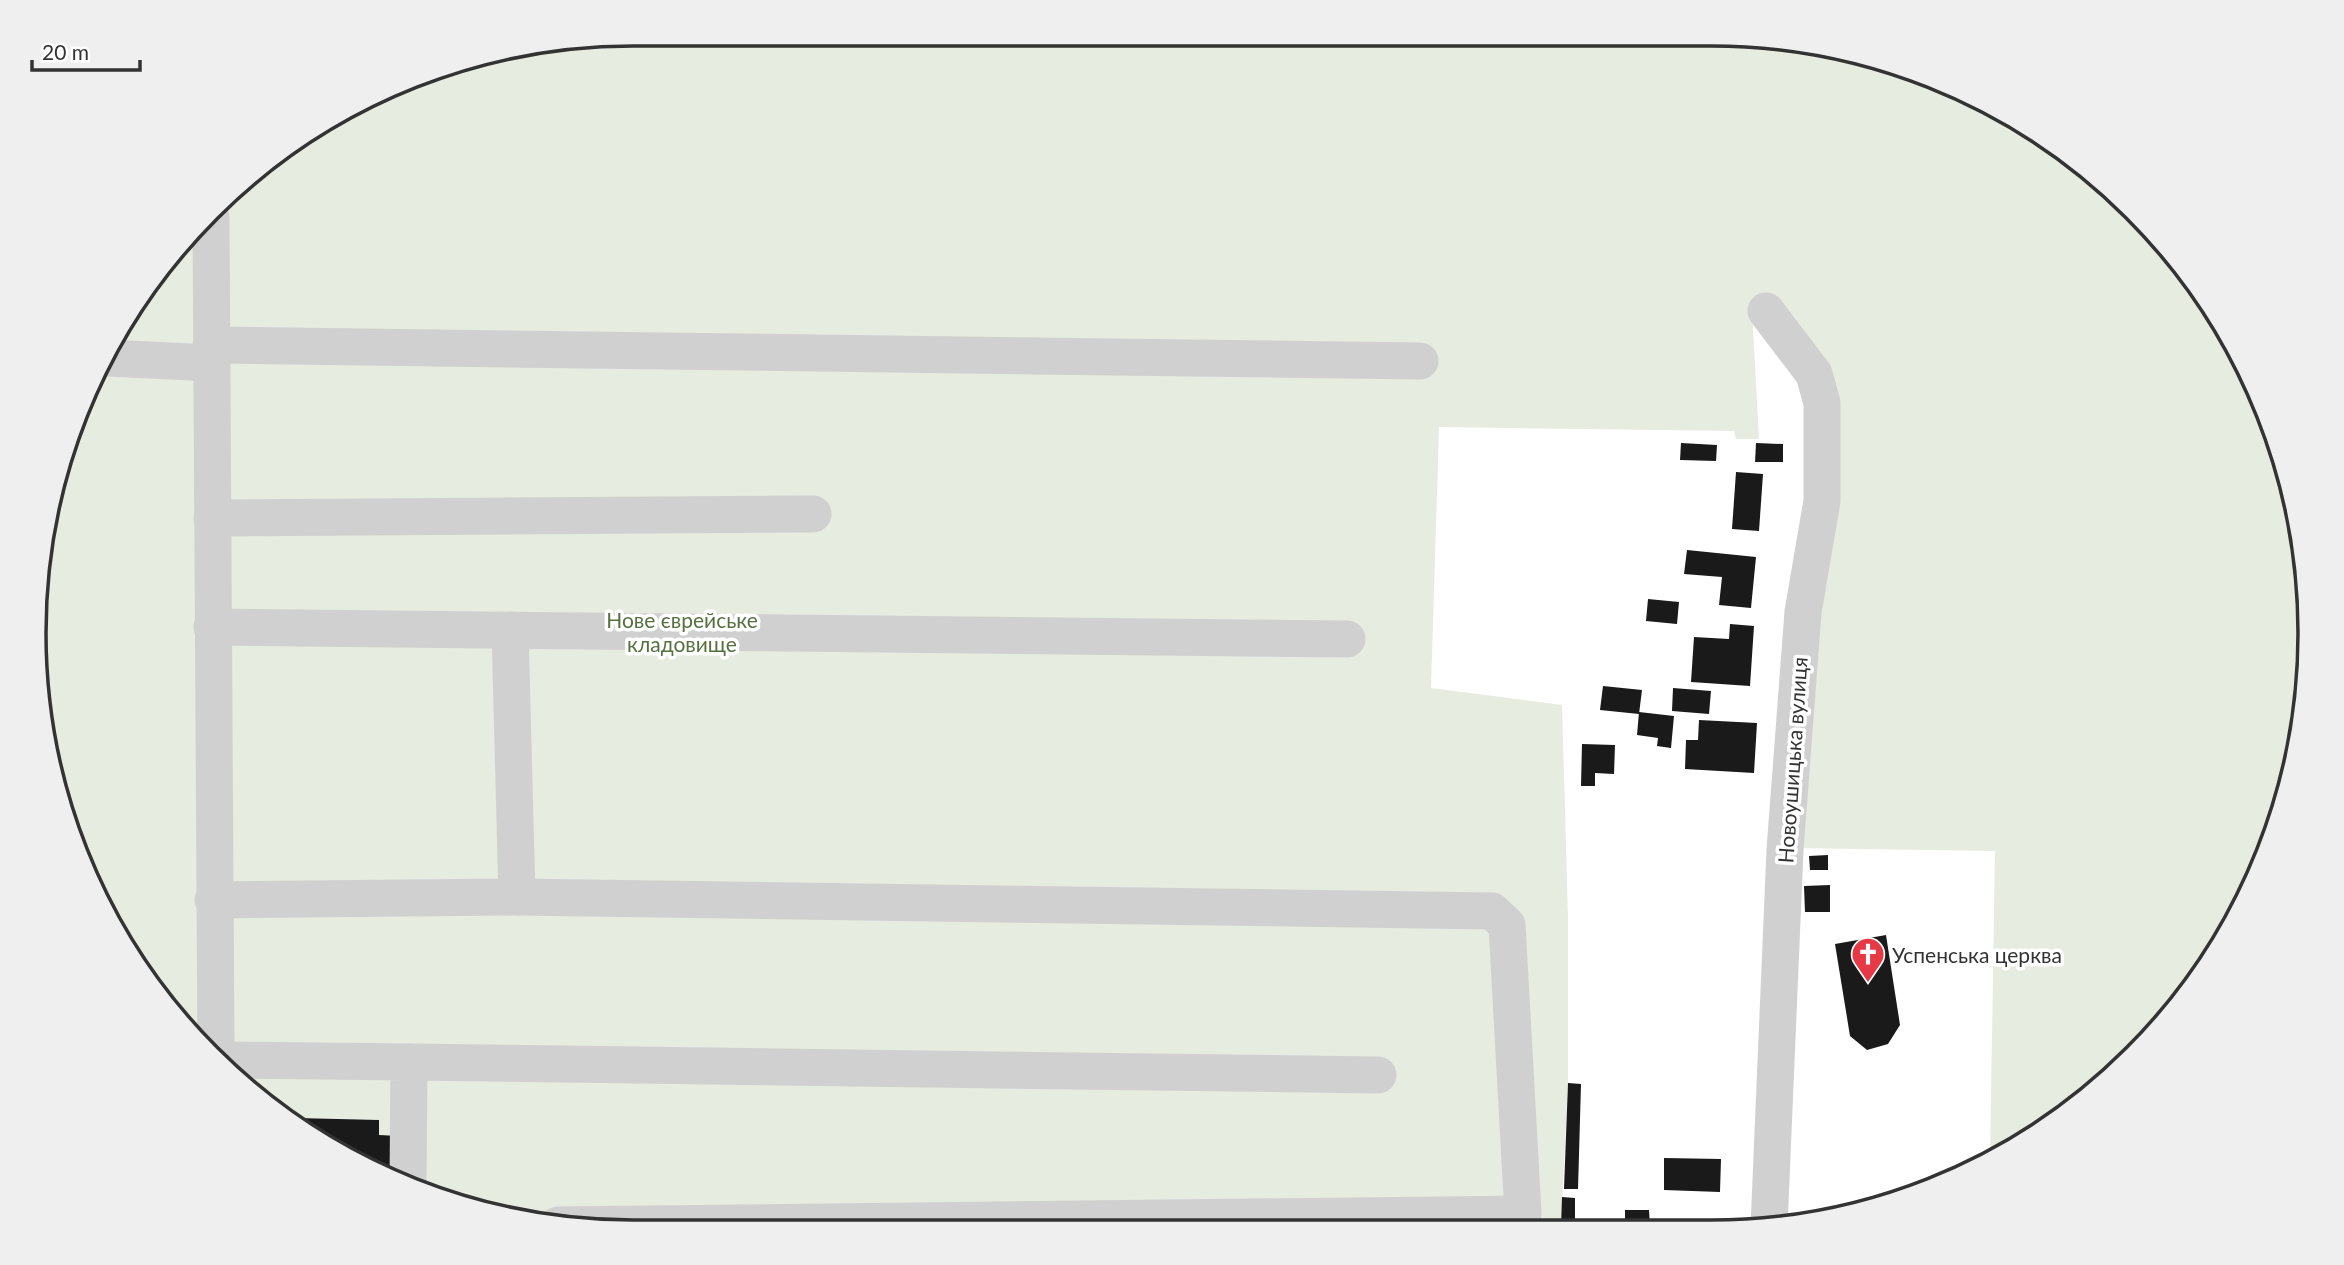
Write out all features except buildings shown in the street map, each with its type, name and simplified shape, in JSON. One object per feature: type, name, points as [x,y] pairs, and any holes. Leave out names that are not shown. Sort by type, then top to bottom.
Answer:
[{"type":"street","points":[[211,223],[216,1047]]},
{"type":"street","name":"Новоушицька вулиця","points":[[1766,312],[1814,374],[1822,403],[1822,501],[1803,612],[1785,850],[1769,1216]]},
{"type":"street","points":[[114,358],[211,354],[1420,361]]},
{"type":"street","points":[[212,518],[813,514]]},
{"type":"street","points":[[212,627],[1347,639]]},
{"type":"street","points":[[510,631],[517,897]]},
{"type":"street","points":[[214,900],[517,897],[1492,911],[1507,925],[1523,1214],[944,1220]]},
{"type":"street","points":[[230,1060],[1378,1075]]},
{"type":"street","points":[[408,1175],[409,1062]]},
{"type":"green space","name":"Нове єврейське кладовище","points":[[632,46],[1750,47],[1826,57],[1863,66],[1936,90],[1971,106],[2038,144],[2099,191],[2127,217],[2153,245],[2200,306],[2238,373],[2254,408],[2267,444],[2287,518],[2297,594],[2298,632],[2297,671],[2287,747],[2267,821],[2254,857],[2220,926],[2200,959],[2153,1020],[2099,1074],[2069,1098],[2038,1121],[1990,1149],[1995,851],[1793,848],[1832,402],[1752,310],[1759,439],[1736,439],[1734,431],[1439,427],[1431,688],[1562,705],[1568,918],[1568,1083],[1561,1220],[632,1220],[518,1208],[444,1188],[373,1159],[306,1121],[275,1098],[217,1048],[191,1020],[144,959],[124,926],[90,857],[77,821],[57,747],[51,709],[47,671],[47,594],[57,518],[66,481],[90,408],[106,373],[144,306],[191,245],[245,191],[306,144],[373,106],[408,90],[481,66],[556,51]]},
{"type":"place","name":"Успенська церква","points":[[1868,984]]}]
